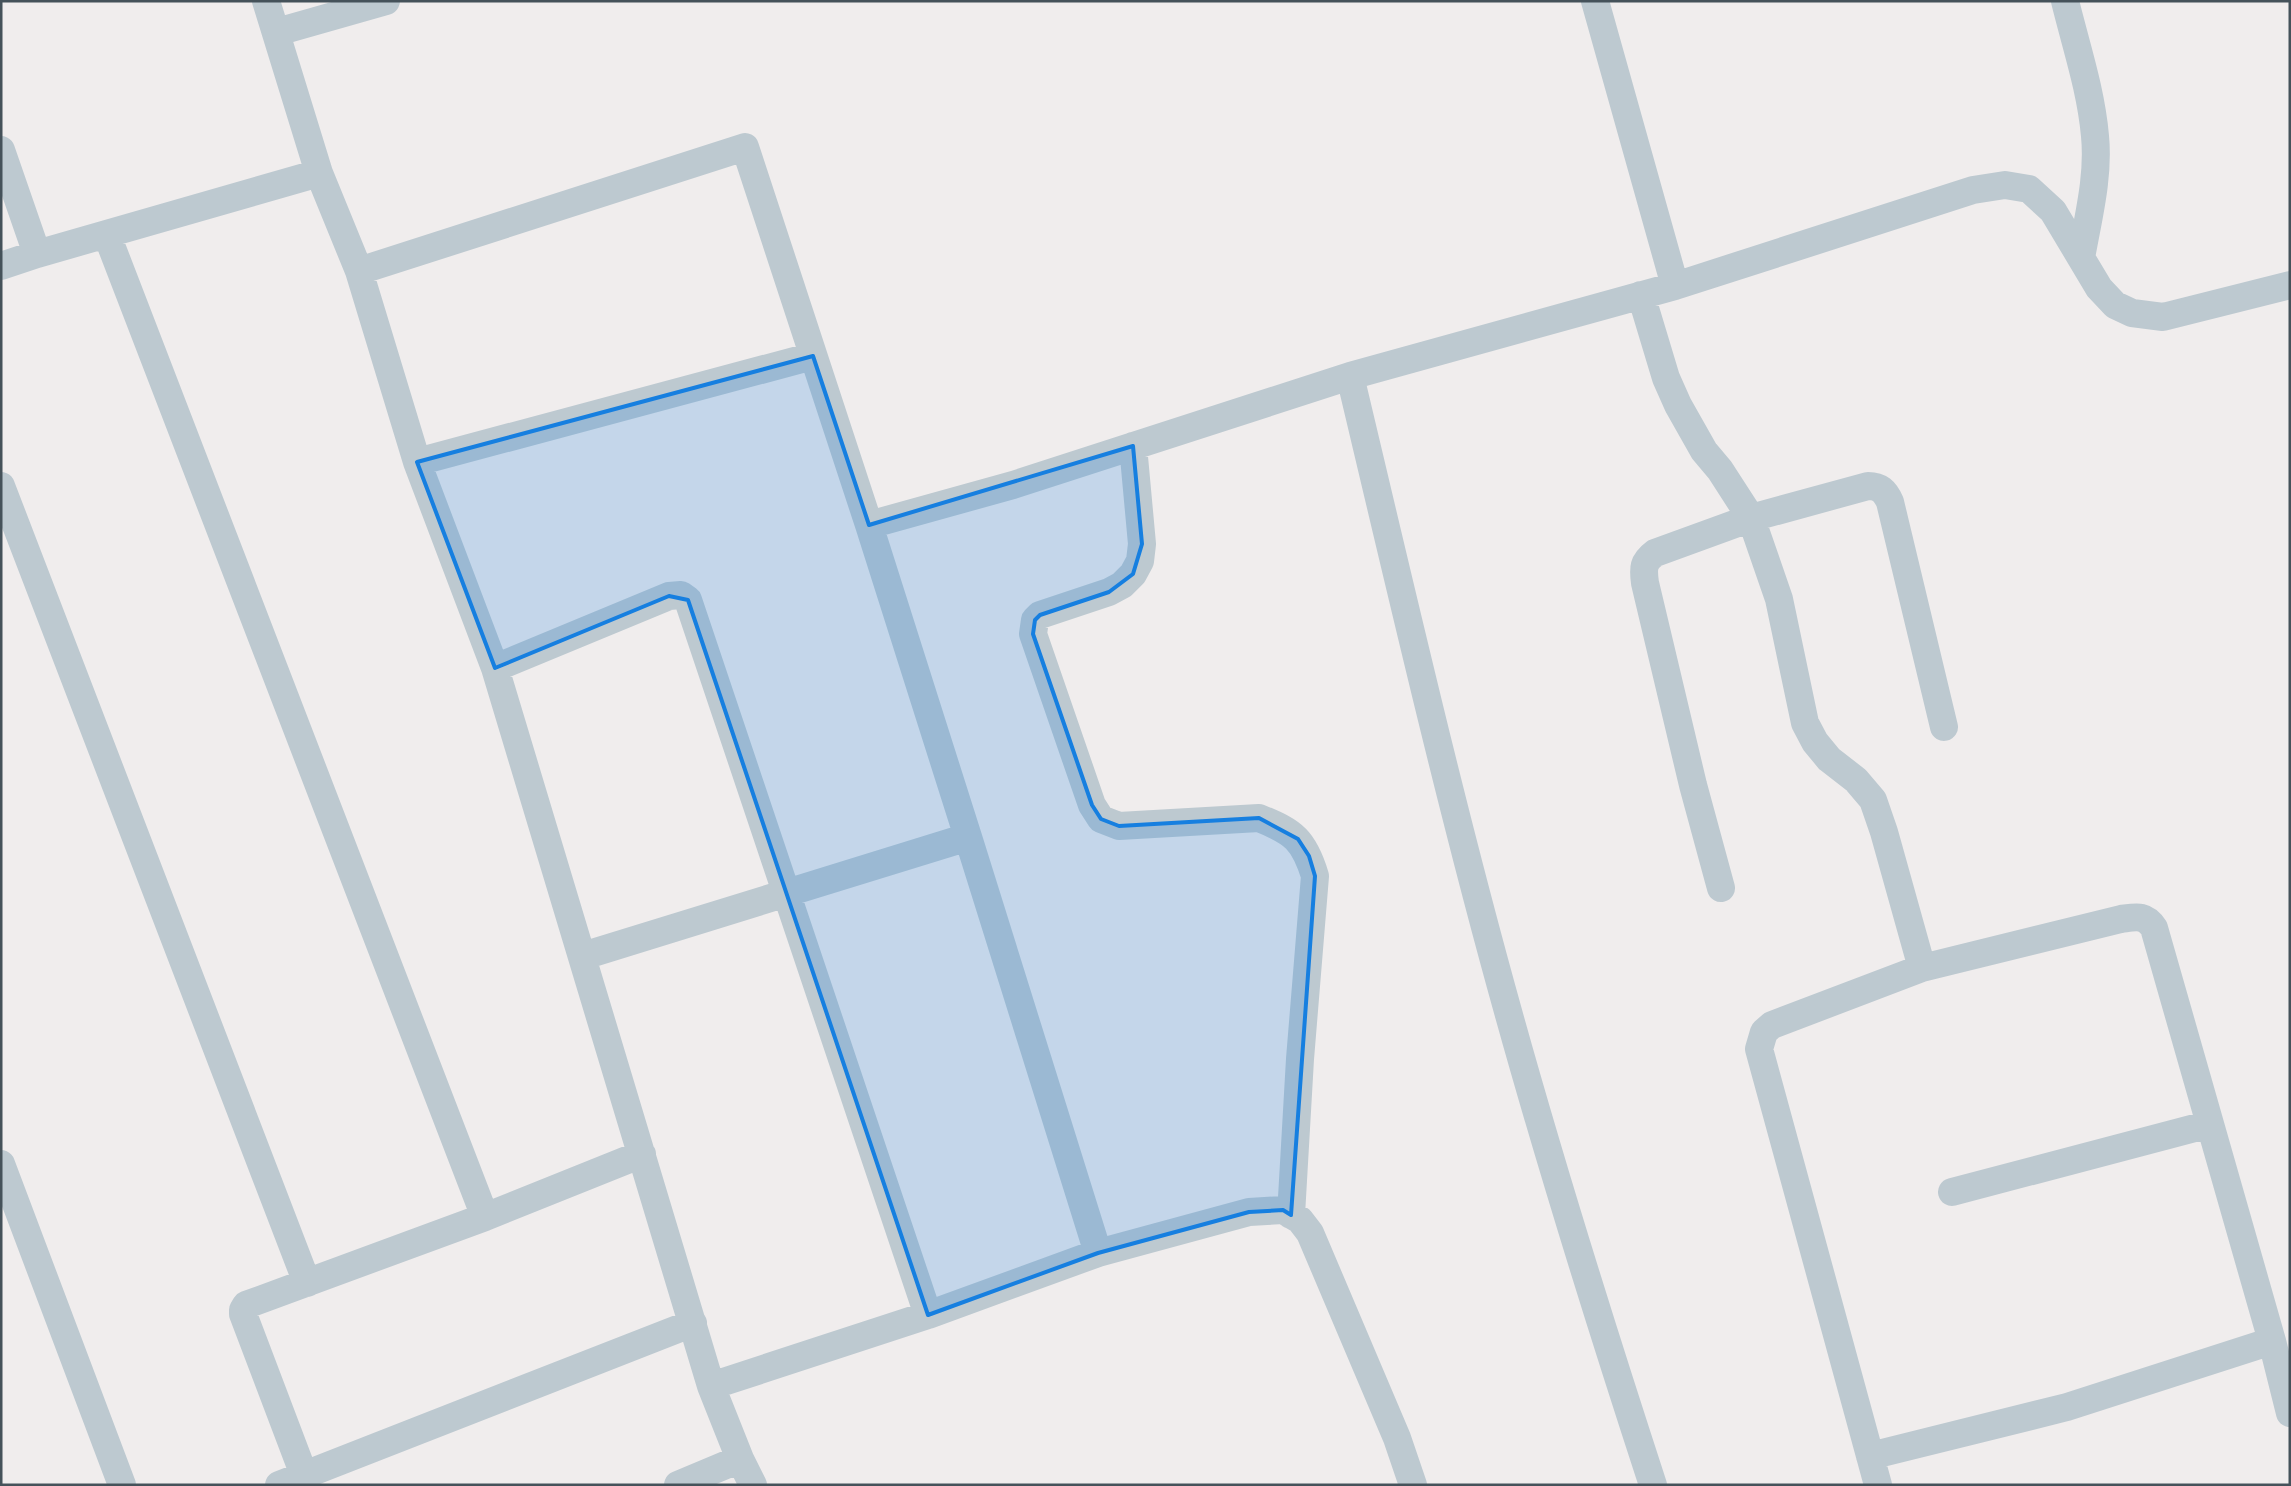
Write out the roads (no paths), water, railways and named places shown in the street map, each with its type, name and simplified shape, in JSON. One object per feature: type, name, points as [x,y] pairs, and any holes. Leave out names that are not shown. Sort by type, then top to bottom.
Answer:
[{"type":"street","points":[[266,1],[319,173],[359,271],[417,462],[495,668],[711,1386],[740,1459],[753,1485]]},
{"type":"street","points":[[277,32],[386,1]]},
{"type":"street","points":[[1595,1],[1675,286]]},
{"type":"street","points":[[2065,1],[2090,100],[2095,137],[2095,180],[2081,258]]},
{"type":"street","points":[[359,271],[745,147],[869,525],[1098,1253]]},
{"type":"street","points":[[1,150],[37,254]]},
{"type":"street","points":[[1,266],[319,173]]},
{"type":"street","points":[[869,525],[1013,485],[1350,376],[1675,286],[1973,190],[2005,185],[2030,189],[2053,211],[2099,288],[2115,305],[2132,313],[2163,318],[2290,285]]},
{"type":"street","points":[[107,234],[484,1217]]},
{"type":"street","points":[[1641,295],[1666,378],[1678,405],[1704,451],[1720,470],[1751,518],[1779,599],[1805,723],[1815,742],[1829,759],[1856,780],[1872,800],[1884,832],[1922,968]]},
{"type":"street","points":[[417,462],[812,356]]},
{"type":"street","points":[[1350,376],[1465,852],[1509,1016],[1590,1293],[1653,1485]]},
{"type":"street","points":[[1133,446],[1142,544],[1140,561],[1133,574],[1122,585],[1109,592],[1040,615],[1035,620],[1033,634],[1092,805],[1101,819],[1119,826],[1259,818],[1276,825],[1298,838],[1309,856],[1315,876],[1300,1059],[1291,1215]]},
{"type":"street","points":[[1,486],[308,1283]]},
{"type":"street","points":[[1721,888],[1693,785],[1643,568],[1646,560],[1655,553],[1751,518],[1868,486],[1876,486],[1885,491],[1890,502],[1944,728]]},
{"type":"street","points":[[495,668],[669,596],[681,595],[688,600],[928,1315]]},
{"type":"street","points":[[583,956],[968,837]]},
{"type":"street","points":[[1878,1485],[1759,1049],[1764,1032],[1772,1025],[1922,968],[2121,919],[2140,916],[2148,919],[2154,928],[2272,1341],[2290,1413]]},
{"type":"street","points":[[1952,1192],[2210,1124]]},
{"type":"street","points":[[304,1475],[243,1310],[249,1304],[484,1217],[642,1154]]},
{"type":"street","points":[[1,1164],[122,1485]]},
{"type":"street","points":[[711,1386],[928,1315],[1098,1253],[1249,1212],[1283,1210],[1300,1220],[1310,1233],[1397,1438],[1413,1485]]},
{"type":"street","points":[[279,1485],[693,1323]]},
{"type":"street","points":[[1870,1456],[2067,1407],[2272,1341]]},
{"type":"street","points":[[678,1485],[740,1459]]}]
